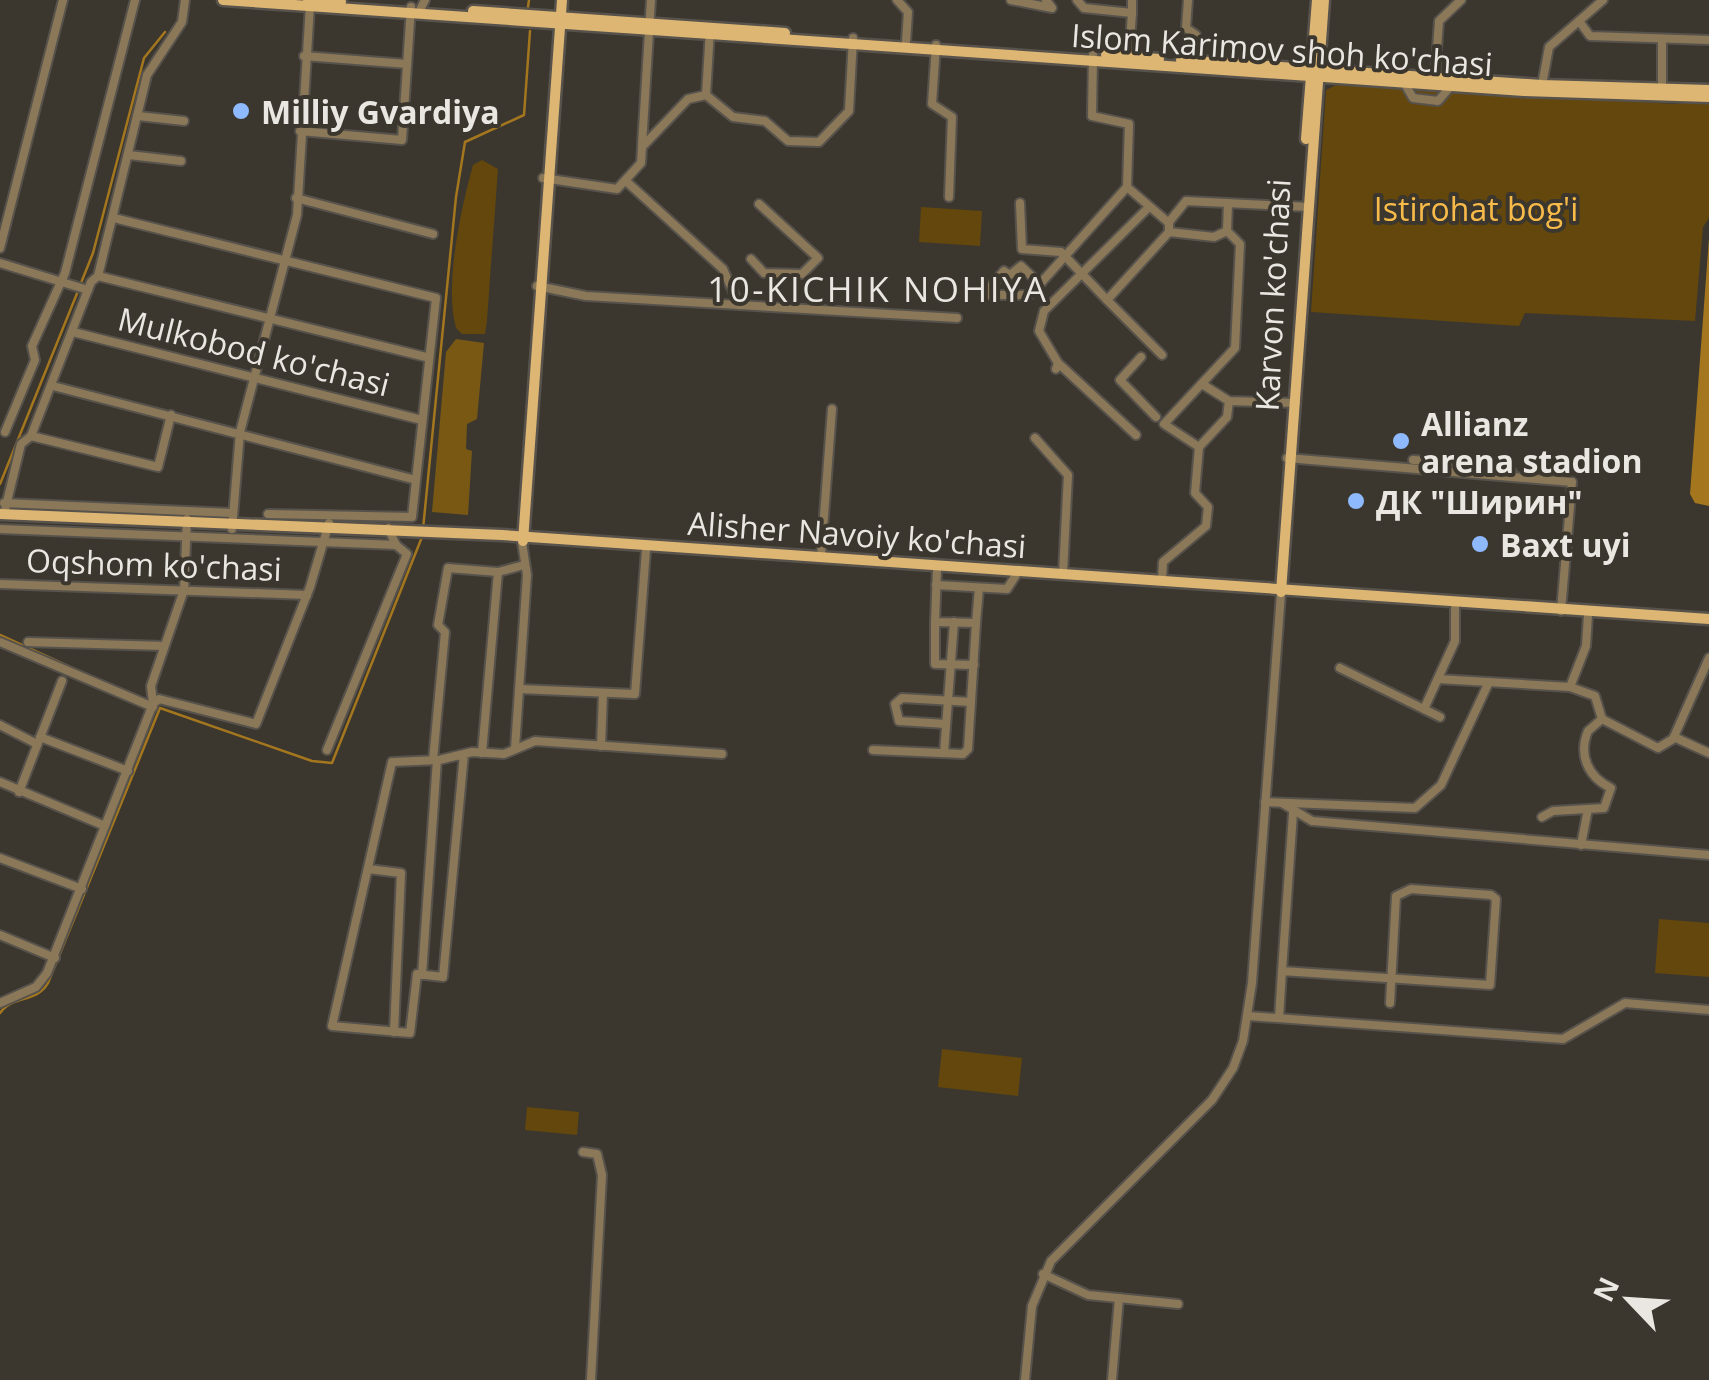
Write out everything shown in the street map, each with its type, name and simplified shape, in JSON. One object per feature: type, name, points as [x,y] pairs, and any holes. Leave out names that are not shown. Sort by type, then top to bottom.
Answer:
[{"type":"main road","name":"Islom Karimov shoh ko'chasi","points":[[223,0],[417,7]]},
{"type":"main road","points":[[522,538],[559,0]]},
{"type":"main road","name":"Karvon ko'chasi","points":[[1279,592],[1321,0]]},
{"type":"main road","name":"Islom Karimov shoh ko'chasi","points":[[309,3],[417,7],[710,32],[1402,79],[1451,86],[1646,98],[1709,93]]},
{"type":"main road","name":"Islom Karimov shoh ko'chasi","points":[[852,41],[936,47]]},
{"type":"main road","name":"Islom Karimov shoh ko'chasi","points":[[1092,58],[1129,56],[1315,73]]},
{"type":"main road","name":"Islom Karimov shoh ko'chasi","points":[[1402,79],[1709,93]]},
{"type":"main road","name":"Alisher Navoiy ko'chasi","points":[[2,513],[545,538],[1162,580],[1279,592]]},
{"type":"main road","points":[[505,535],[523,521]]},
{"type":"main road","points":[[523,521],[534,534],[545,538]]},
{"type":"main road","name":"Alisher Navoiy ko'chasi","points":[[431,535],[505,535],[646,550],[821,556],[938,570],[1708,618]]},
{"type":"main road","name":"Alisher Navoiy ko'chasi","points":[[1561,611],[1708,618]]},
{"type":"street","points":[[0,248],[63,0]]},
{"type":"street","points":[[5,432],[35,360],[32,346],[66,274],[135,0]]},
{"type":"street","points":[[2,513],[21,444],[31,436],[53,386],[74,332],[85,289],[98,276],[147,75],[182,22],[186,0]]},
{"type":"street","points":[[546,178],[617,188],[642,163],[651,0]]},
{"type":"street","points":[[898,0],[908,12],[906,42]]},
{"type":"street","points":[[1011,0],[1052,8],[1046,0]]},
{"type":"street","points":[[1077,0],[1084,8],[1134,4],[1129,56]]},
{"type":"street","points":[[1188,0],[1186,28],[1196,35]]},
{"type":"street","points":[[1435,78],[1439,21],[1461,0]]},
{"type":"street","points":[[1542,85],[1549,47],[1603,0]]},
{"type":"street","points":[[232,522],[240,432],[287,259],[296,198],[309,3]]},
{"type":"street","points":[[300,131],[402,140],[407,64],[417,7]]},
{"type":"street","points":[[1579,21],[1590,36],[1709,40]]},
{"type":"street","points":[[706,95],[710,32]]},
{"type":"street","points":[[1662,39],[1662,92]]},
{"type":"street","points":[[642,147],[688,98],[706,95],[733,118],[765,121],[788,141],[819,142],[849,111],[852,41]]},
{"type":"street","points":[[936,47],[932,104],[952,117],[954,136],[949,197]]},
{"type":"street","points":[[304,56],[407,64]]},
{"type":"street","points":[[1020,203],[1021,266],[1010,275],[1004,271],[983,296],[1029,295],[1127,187],[1130,128],[1125,122],[1092,116],[1092,58]]},
{"type":"street","points":[[138,116],[184,121]]},
{"type":"street","points":[[129,155],[181,161]]},
{"type":"street","points":[[627,182],[723,269],[739,305]]},
{"type":"street","points":[[1127,187],[1169,227],[1214,237],[1227,231]]},
{"type":"street","points":[[296,198],[433,234]]},
{"type":"street","points":[[1106,300],[1169,227],[1186,201],[1305,206]]},
{"type":"street","points":[[1199,446],[1164,424],[1235,348],[1240,244],[1227,231],[1228,203]]},
{"type":"street","points":[[751,259],[764,273],[802,274],[818,258],[759,204]]},
{"type":"street","points":[[1136,435],[1057,366],[1044,344],[1040,320],[1044,310],[1083,276],[1150,206]]},
{"type":"street","points":[[0,529],[187,524],[390,532],[412,517],[426,357],[436,298],[114,218]]},
{"type":"street","points":[[1022,249],[1061,252],[1162,354]]},
{"type":"street","points":[[0,263],[85,289]]},
{"type":"street","points":[[1021,266],[1040,284]]},
{"type":"street","name":"Mulkobod ko'chasi","points":[[98,276],[426,357]]},
{"type":"street","points":[[539,286],[586,296],[957,318]]},
{"type":"street","name":"Mulkobod ko'chasi","points":[[74,332],[422,420]]},
{"type":"street","points":[[1141,358],[1120,380],[1156,417]]},
{"type":"street","points":[[1202,384],[1229,400],[1293,403]]},
{"type":"street","points":[[53,386],[416,480]]},
{"type":"street","points":[[1162,580],[1163,562],[1206,526],[1208,506],[1195,492],[1199,446],[1226,417],[1229,400]]},
{"type":"street","points":[[821,556],[832,409]]},
{"type":"street","points":[[31,436],[158,467],[171,415]]},
{"type":"street","points":[[1035,438],[1068,476],[1062,573]]},
{"type":"street","points":[[1290,458],[1572,482],[1561,611]]},
{"type":"street","points":[[1414,460],[1499,466],[1514,475]]},
{"type":"street","points":[[1467,501],[1568,511]]},
{"type":"street","points":[[268,514],[328,530]]},
{"type":"street","points":[[153,705],[151,686],[184,590],[187,524]]},
{"type":"street","points":[[0,1003],[36,988],[55,958],[153,705],[159,699],[256,724],[328,530]]},
{"type":"street","points":[[328,750],[407,554],[390,532]]},
{"type":"street","points":[[514,748],[528,575],[522,538]]},
{"type":"street","points":[[519,690],[634,694],[646,550]]},
{"type":"street","points":[[422,975],[445,632],[438,625],[448,568],[498,572],[524,565]]},
{"type":"street","points":[[938,570],[934,662],[974,665]]},
{"type":"street","points":[[482,753],[498,572]]},
{"type":"street","points":[[936,585],[1007,590],[1016,575]]},
{"type":"street","name":"Oqshom ko'chasi","points":[[0,584],[307,595]]},
{"type":"street","points":[[873,750],[963,754],[968,749],[979,588]]},
{"type":"street","points":[[1024,1380],[1032,1306],[1050,1261],[1212,1100],[1233,1068],[1248,1016],[1279,592]]},
{"type":"street","points":[[1424,709],[1455,641],[1455,603]]},
{"type":"street","points":[[1570,687],[1586,646],[1588,615]]},
{"type":"street","points":[[935,622],[976,623]]},
{"type":"street","points":[[944,753],[954,622]]},
{"type":"street","points":[[0,642],[153,705]]},
{"type":"street","points":[[28,642],[164,646]]},
{"type":"street","points":[[1438,679],[1570,687],[1595,696],[1602,720],[1658,748],[1674,736],[1709,658]]},
{"type":"street","points":[[1340,668],[1440,717]]},
{"type":"street","points":[[19,792],[62,681]]},
{"type":"street","points":[[1265,802],[1415,808],[1441,785],[1489,682]]},
{"type":"street","points":[[602,746],[604,694]]},
{"type":"street","points":[[946,724],[899,721],[894,708],[902,698],[971,702]]},
{"type":"street","points":[[1542,817],[1553,811],[1604,808],[1611,788],[1596,781],[1585,758],[1583,742],[1588,731],[1602,720]]},
{"type":"street","points":[[0,726],[128,771]]},
{"type":"street","points":[[1674,736],[1709,752]]},
{"type":"street","points":[[464,754],[443,977],[417,974],[410,1033],[332,1026],[392,762],[464,754],[504,754],[535,741],[722,754]]},
{"type":"street","points":[[0,782],[105,826]]},
{"type":"street","points":[[1282,803],[1312,821],[1709,855]]},
{"type":"street","points":[[1581,845],[1588,808]]},
{"type":"street","points":[[1280,1018],[1293,813]]},
{"type":"street","points":[[0,858],[82,888]]},
{"type":"street","points":[[368,870],[401,872],[394,1032]]},
{"type":"street","points":[[1282,971],[1392,979],[1490,985],[1496,899],[1491,895],[1402,891],[1396,896],[1392,979],[1390,1003]]},
{"type":"street","points":[[0,935],[55,958]]},
{"type":"street","points":[[1248,1016],[1563,1039],[1625,1003],[1709,1010]]},
{"type":"street","points":[[583,1152],[597,1154],[602,1175],[591,1380]]},
{"type":"street","points":[[1044,1274],[1088,1295],[1178,1304]]},
{"type":"street","points":[[1112,1380],[1119,1298]]},
{"type":"green space","name":"Istirohat bog'i","points":[[1336,85],[1675,104],[1709,101],[1709,218],[1703,227],[1695,321],[1525,313],[1519,326],[1311,312],[1326,90]]},
{"type":"green space","points":[[482,160],[498,169],[487,320],[485,334],[462,334],[456,328],[453,310],[456,246],[473,165]]},
{"type":"green space","points":[[921,207],[982,211],[980,246],[919,242]]},
{"type":"green space","points":[[1659,919],[1709,923],[1709,977],[1655,973]]},
{"type":"green space","points":[[942,1049],[1022,1058],[1018,1096],[938,1087]]},
{"type":"green space","points":[[527,1107],[579,1112],[577,1135],[525,1130]]},
{"type":"shaded area","points":[[1709,238],[1709,506],[1695,503],[1690,494]]},
{"type":"shaded area","points":[[456,339],[484,343],[477,419],[467,424],[466,449],[472,451],[468,515],[432,512],[446,352]]},
{"type":"waterway","points":[[528,7],[529,0]]},
{"type":"waterway","points":[[423,529],[456,197],[465,142],[524,115],[530,31]]},
{"type":"waterway","points":[[81,283],[93,253],[144,58],[165,32]]},
{"type":"waterway","points":[[0,484],[78,291]]},
{"type":"waterway","points":[[0,1013],[5,1007],[38,994],[48,983],[160,708],[312,761],[332,763],[422,537]]},
{"type":"waterway","points":[[0,635],[103,682]]},
{"type":"waterway","points":[[115,687],[134,694]]},
{"type":"place","name":"Milliy Gvardiya","points":[[241,111]]},
{"type":"place","name":"Allianz arena stadion","points":[[1401,441]]},
{"type":"place","name":"ДК \"Ширин\"","points":[[1356,501]]},
{"type":"place","name":"Baxt uyi","points":[[1480,544]]},
{"type":"district","name":"10-KICHIK NOHIYA","points":[[878,288]]}]
